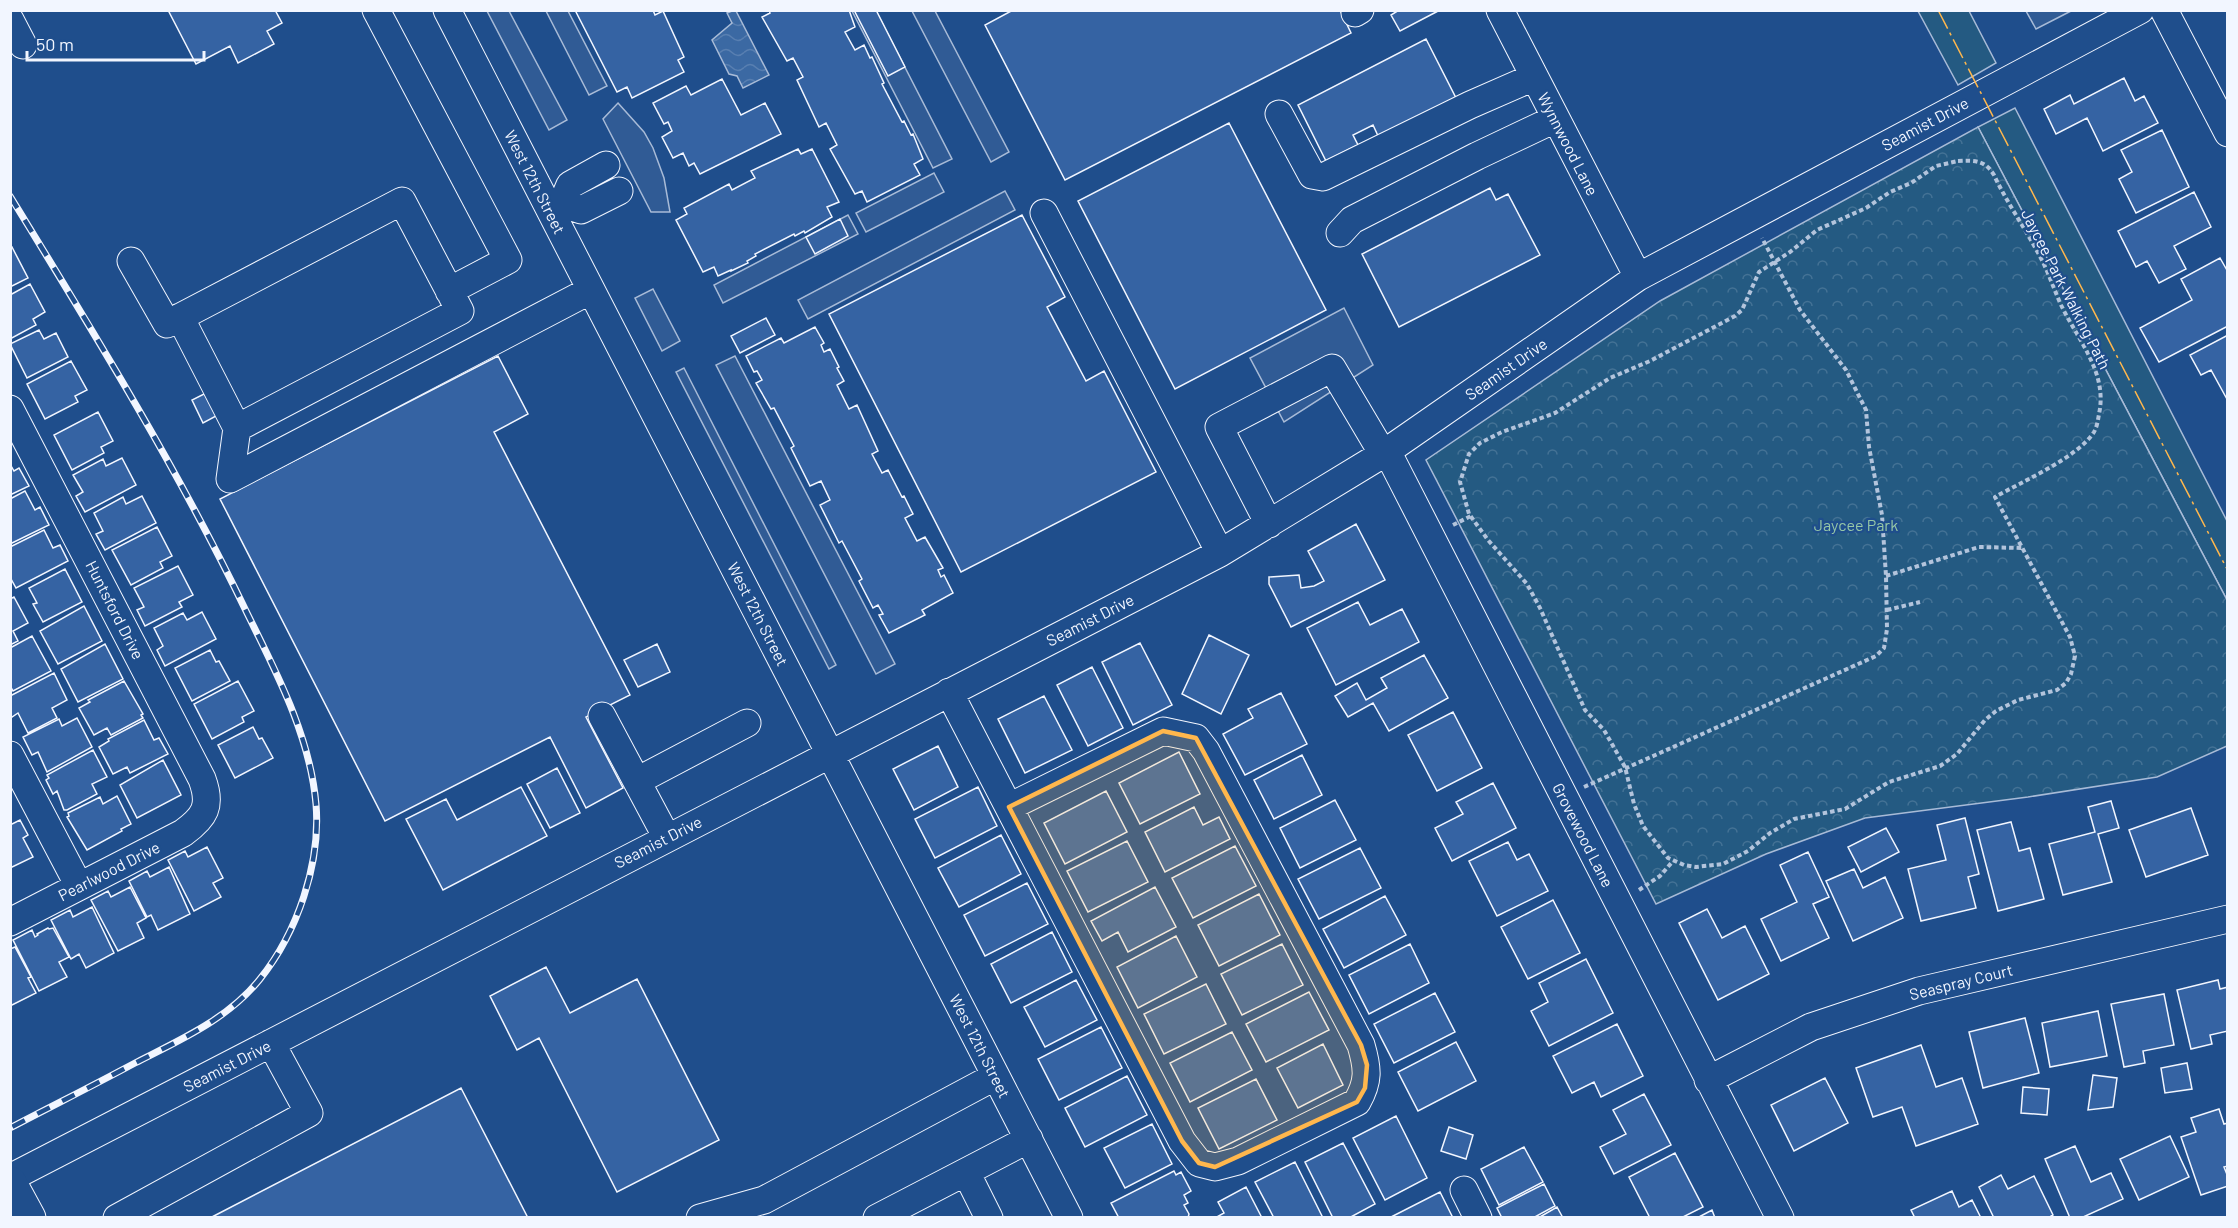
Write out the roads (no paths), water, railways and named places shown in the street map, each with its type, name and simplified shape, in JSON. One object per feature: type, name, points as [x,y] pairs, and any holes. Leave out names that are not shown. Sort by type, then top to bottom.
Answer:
[{"type":"main road","points":[[10,1183],[28,1218]]},
{"type":"street","points":[[376,10],[507,260],[448,291]]},
{"type":"street","name":"West 12th Street","points":[[447,10],[556,207],[591,290],[1069,1218]]},
{"type":"street","name":"Wynnwood Lane","points":[[1500,10],[1638,277]]},
{"type":"street","name":"Seamist Drive","points":[[10,1178],[1220,553],[1385,453],[1638,277],[2140,10]]},
{"type":"street","points":[[2164,10],[2228,133]]},
{"type":"street","points":[[10,20],[23,45]]},
{"type":"street","points":[[1279,114],[1312,176],[1323,177],[1470,105],[1534,77]]},
{"type":"street","points":[[1340,233],[1352,220],[1555,119]]},
{"type":"street","points":[[606,165],[570,185],[556,207],[581,210],[619,191]]},
{"type":"street","points":[[131,261],[167,324],[402,201],[459,311],[237,428]]},
{"type":"street","points":[[1044,213],[1220,553]]},
{"type":"street","points":[[180,317],[237,428],[230,479],[591,290]]},
{"type":"street","points":[[421,332],[440,369]]},
{"type":"street","name":"Grovewood Lane","points":[[1269,524],[1219,427],[1332,368],[1385,453],[1780,1218]]},
{"type":"street","name":"Huntsford Drive","points":[[10,409],[202,779],[207,791],[208,802],[204,814]]},
{"type":"street","points":[[949,692],[1182,1141],[1199,1163],[1215,1167],[1238,1161],[1357,1102],[1365,1088],[1367,1065],[1361,1046],[1206,751],[1196,738],[1163,731],[1009,807]]},
{"type":"street","points":[[602,716],[667,838]]},
{"type":"street","points":[[637,781],[747,723]]},
{"type":"street","points":[[10,755],[79,886]]},
{"type":"street","name":"Pearlwood Drive","points":[[10,922],[183,833],[204,814]]},
{"type":"street","name":"Seaspray Court","points":[[1708,1080],[1811,1026],[1920,990],[2228,919]]},
{"type":"street","points":[[117,1218],[309,1113],[271,1043]]},
{"type":"street","points":[[700,1218],[764,1200],[996,1076]]},
{"type":"street","points":[[877,1218],[1029,1139]]},
{"type":"street","points":[[966,1172],[989,1218]]},
{"type":"street","points":[[1464,1190],[1478,1218]]},
{"type":"water","points":[[736,11],[769,75],[743,88],[737,76],[729,74],[712,40],[732,23],[727,13]]},
{"type":"railway","points":[[10,196],[164,454],[193,506],[270,659],[307,754],[313,779],[317,827],[310,874],[295,919],[273,961],[247,993],[218,1017],[186,1037],[10,1128]]},
{"type":"park label","name":"Jaycee Park","points":[[1856,525]]}]
